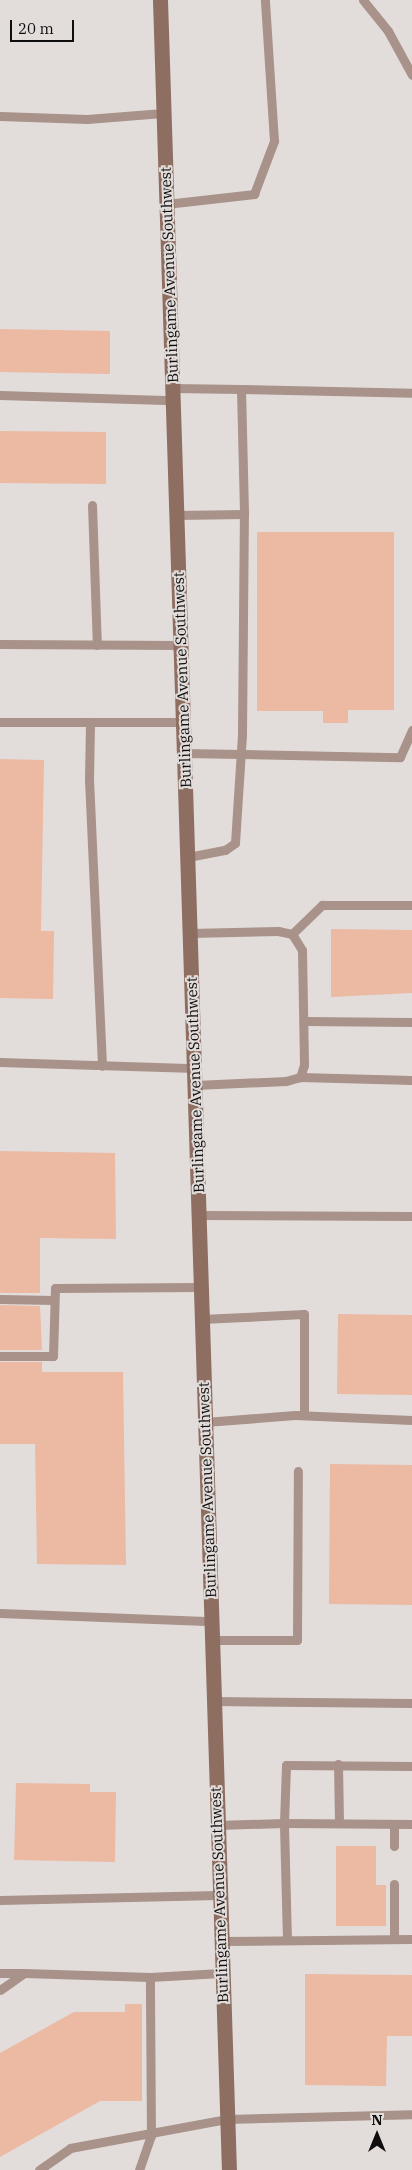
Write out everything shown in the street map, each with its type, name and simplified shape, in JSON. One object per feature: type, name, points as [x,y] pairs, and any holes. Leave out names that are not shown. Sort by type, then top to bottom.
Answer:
[{"type":"street","name":"Burlingame Avenue Southwest","points":[[160,0],[212,1621],[218,1895],[229,2170]]},
{"type":"lane","points":[[166,204],[254,194],[274,141],[265,0]]},
{"type":"lane","points":[[363,0],[388,31],[412,75]]},
{"type":"lane","points":[[0,116],[87,119],[163,113]]},
{"type":"lane","points":[[188,857],[225,850],[235,843],[238,753],[242,734],[244,514],[241,389]]},
{"type":"lane","points":[[0,394],[172,394],[241,389],[412,393]]},
{"type":"lane","points":[[92,505],[97,645]]},
{"type":"lane","points":[[176,515],[244,514]]},
{"type":"lane","points":[[0,644],[181,645]]},
{"type":"lane","points":[[0,722],[183,722]]},
{"type":"lane","points":[[90,723],[89,779],[102,1066]]},
{"type":"lane","points":[[184,753],[400,757],[412,730]]},
{"type":"lane","points":[[190,933],[292,934],[322,905],[412,905]]},
{"type":"lane","points":[[292,934],[302,950],[304,1065],[300,1077]]},
{"type":"lane","points":[[304,1021],[412,1022]]},
{"type":"lane","points":[[0,1062],[194,1068]]},
{"type":"lane","points":[[195,1085],[286,1081],[300,1077],[412,1080]]},
{"type":"lane","points":[[199,1215],[412,1216]]},
{"type":"lane","points":[[0,1356],[53,1356],[54,1300],[58,1287],[201,1287]]},
{"type":"lane","points":[[0,1299],[54,1300]]},
{"type":"lane","points":[[202,1319],[304,1314],[304,1416]]},
{"type":"lane","points":[[205,1422],[304,1416],[412,1420]]},
{"type":"lane","points":[[212,1640],[297,1640],[298,1471]]},
{"type":"lane","points":[[0,1613],[212,1621]]},
{"type":"lane","points":[[213,1701],[412,1703]]},
{"type":"lane","points":[[338,1764],[339,1824]]},
{"type":"lane","points":[[287,1940],[284,1823],[286,1765],[412,1766]]},
{"type":"lane","points":[[216,1825],[284,1823],[412,1824]]},
{"type":"lane","points":[[394,1824],[394,1846]]},
{"type":"lane","points":[[394,1884],[394,1939]]},
{"type":"lane","points":[[0,1900],[218,1895]]},
{"type":"lane","points":[[220,1941],[412,1939]]},
{"type":"lane","points":[[0,1973],[150,1977],[221,1974]]},
{"type":"lane","points":[[0,1990],[24,1974]]},
{"type":"lane","points":[[139,2170],[150,2136],[150,1977]]},
{"type":"lane","points":[[39,2170],[70,2148],[150,2136],[227,2119],[412,2114]]},
{"type":"building","points":[[0,329],[110,331],[110,374],[0,372]]},
{"type":"building","points":[[0,431],[106,432],[106,484],[0,483]]},
{"type":"building","points":[[257,532],[394,532],[394,710],[348,710],[348,723],[323,723],[323,711],[257,711]]},
{"type":"building","points":[[0,759],[44,760],[41,931],[54,931],[53,999],[0,998]]},
{"type":"building","points":[[331,929],[412,930],[412,993],[331,997]]},
{"type":"building","points":[[0,1151],[115,1153],[116,1239],[40,1238],[40,1293],[0,1293]]},
{"type":"building","points":[[0,1305],[40,1306],[42,1350],[0,1350]]},
{"type":"building","points":[[338,1314],[412,1315],[412,1395],[337,1394]]},
{"type":"building","points":[[0,1362],[42,1362],[42,1372],[123,1372],[126,1565],[37,1564],[35,1444],[0,1444]]},
{"type":"building","points":[[330,1464],[412,1465],[412,1605],[329,1604]]},
{"type":"building","points":[[16,1783],[90,1784],[90,1792],[116,1792],[115,1862],[14,1860]]},
{"type":"building","points":[[336,1846],[376,1846],[376,1885],[386,1885],[386,1926],[336,1926]]},
{"type":"building","points":[[305,1974],[412,1975],[412,2036],[387,2036],[386,2086],[305,2085]]},
{"type":"building","points":[[125,2004],[142,2004],[142,2101],[100,2101],[0,2157],[0,2053],[74,2012],[125,2012]]}]
